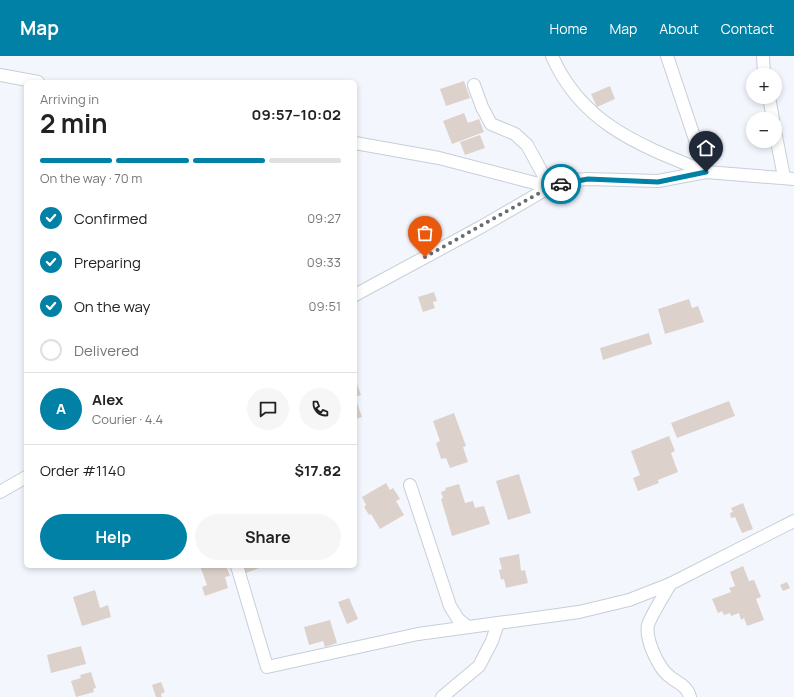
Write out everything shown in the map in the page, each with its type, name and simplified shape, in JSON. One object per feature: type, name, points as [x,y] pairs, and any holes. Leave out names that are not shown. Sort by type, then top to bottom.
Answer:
[{"type":"street","points":[[552,56],[574,94],[596,116],[620,134],[660,153],[706,172]]},
{"type":"street","points":[[667,56],[706,172]]},
{"type":"street","points":[[763,56],[764,68]]},
{"type":"street","points":[[0,75],[27,80]]},
{"type":"street","points":[[474,85],[482,107],[491,124],[515,134],[527,145],[550,187]]},
{"type":"street","points":[[357,143],[439,158],[550,187]]},
{"type":"street","points":[[357,294],[481,227],[550,187],[575,180],[588,179],[658,182],[706,172],[789,178],[780,148]]},
{"type":"street","points":[[0,492],[24,478]]},
{"type":"street","points":[[410,485],[450,606],[458,619],[468,627]]},
{"type":"street","points":[[238,568],[267,667],[418,634],[579,612],[629,600],[670,584],[794,521]]},
{"type":"street","points":[[670,584],[648,625],[650,643],[658,664],[668,675],[686,687],[690,697]]},
{"type":"street","points":[[442,697],[479,666],[492,641],[498,623]]},
{"type":"building","points":[[464,81],[470,98],[446,106],[440,89]]},
{"type":"building","points":[[610,86],[615,99],[597,107],[591,94]]},
{"type":"building","points":[[464,113],[468,123],[479,119],[484,132],[452,144],[443,121]]},
{"type":"building","points":[[480,135],[485,148],[465,155],[460,142]]},
{"type":"building","points":[[434,292],[437,301],[433,302],[435,308],[423,312],[418,297]]},
{"type":"building","points":[[689,299],[692,308],[698,306],[704,322],[665,334],[658,309]]},
{"type":"building","points":[[649,333],[652,344],[603,360],[600,348]]},
{"type":"building","points":[[357,384],[361,395],[357,396]]},
{"type":"building","points":[[729,401],[735,416],[677,438],[671,423]]},
{"type":"building","points":[[357,403],[362,417],[357,418]]},
{"type":"building","points":[[454,413],[466,446],[463,447],[468,462],[450,468],[446,458],[441,459],[436,443],[440,441],[433,421]]},
{"type":"building","points":[[669,436],[675,451],[671,453],[678,472],[658,480],[659,483],[638,491],[633,478],[640,475],[631,451]]},
{"type":"building","points":[[519,474],[531,513],[508,520],[496,481]]},
{"type":"building","points":[[386,483],[390,490],[393,488],[400,499],[396,501],[404,515],[380,529],[371,514],[369,515],[364,507],[366,505],[362,497]]},
{"type":"building","points":[[459,484],[465,503],[473,501],[475,508],[484,506],[490,524],[452,536],[441,499],[443,498],[441,492],[446,490],[445,488]]},
{"type":"building","points":[[743,503],[753,529],[742,533],[735,517],[731,518],[730,513],[733,512],[731,508]]},
{"type":"building","points":[[519,554],[521,571],[525,570],[528,583],[506,588],[504,579],[501,580],[499,570],[502,569],[499,558]]},
{"type":"building","points":[[743,566],[749,581],[754,580],[761,597],[756,599],[764,620],[747,626],[744,618],[741,620],[739,613],[731,616],[730,613],[724,615],[722,611],[718,613],[712,599],[731,592],[729,588],[735,586],[730,572]]},
{"type":"building","points":[[201,568],[227,568],[230,576],[225,577],[228,588],[205,596],[202,587],[207,585]]},
{"type":"building","points":[[244,568],[260,568],[246,573]]},
{"type":"building","points":[[787,582],[790,588],[783,591],[780,585]]},
{"type":"building","points":[[95,590],[100,608],[108,605],[111,617],[82,626],[73,597]]},
{"type":"building","points":[[349,598],[358,619],[347,624],[338,602]]},
{"type":"building","points":[[330,620],[337,643],[325,647],[323,641],[309,645],[304,627]]},
{"type":"building","points":[[81,646],[86,664],[51,673],[47,655]]},
{"type":"building","points":[[91,672],[96,688],[93,689],[94,692],[76,697],[71,681],[81,678],[80,675]]},
{"type":"building","points":[[161,682],[165,692],[161,694],[162,697],[156,697],[152,685]]},
{"type":"way so far","points":[[425,257],[550,187],[561,184]]},
{"type":"route","points":[[561,184],[575,180],[588,179],[658,182],[706,172]]}]
